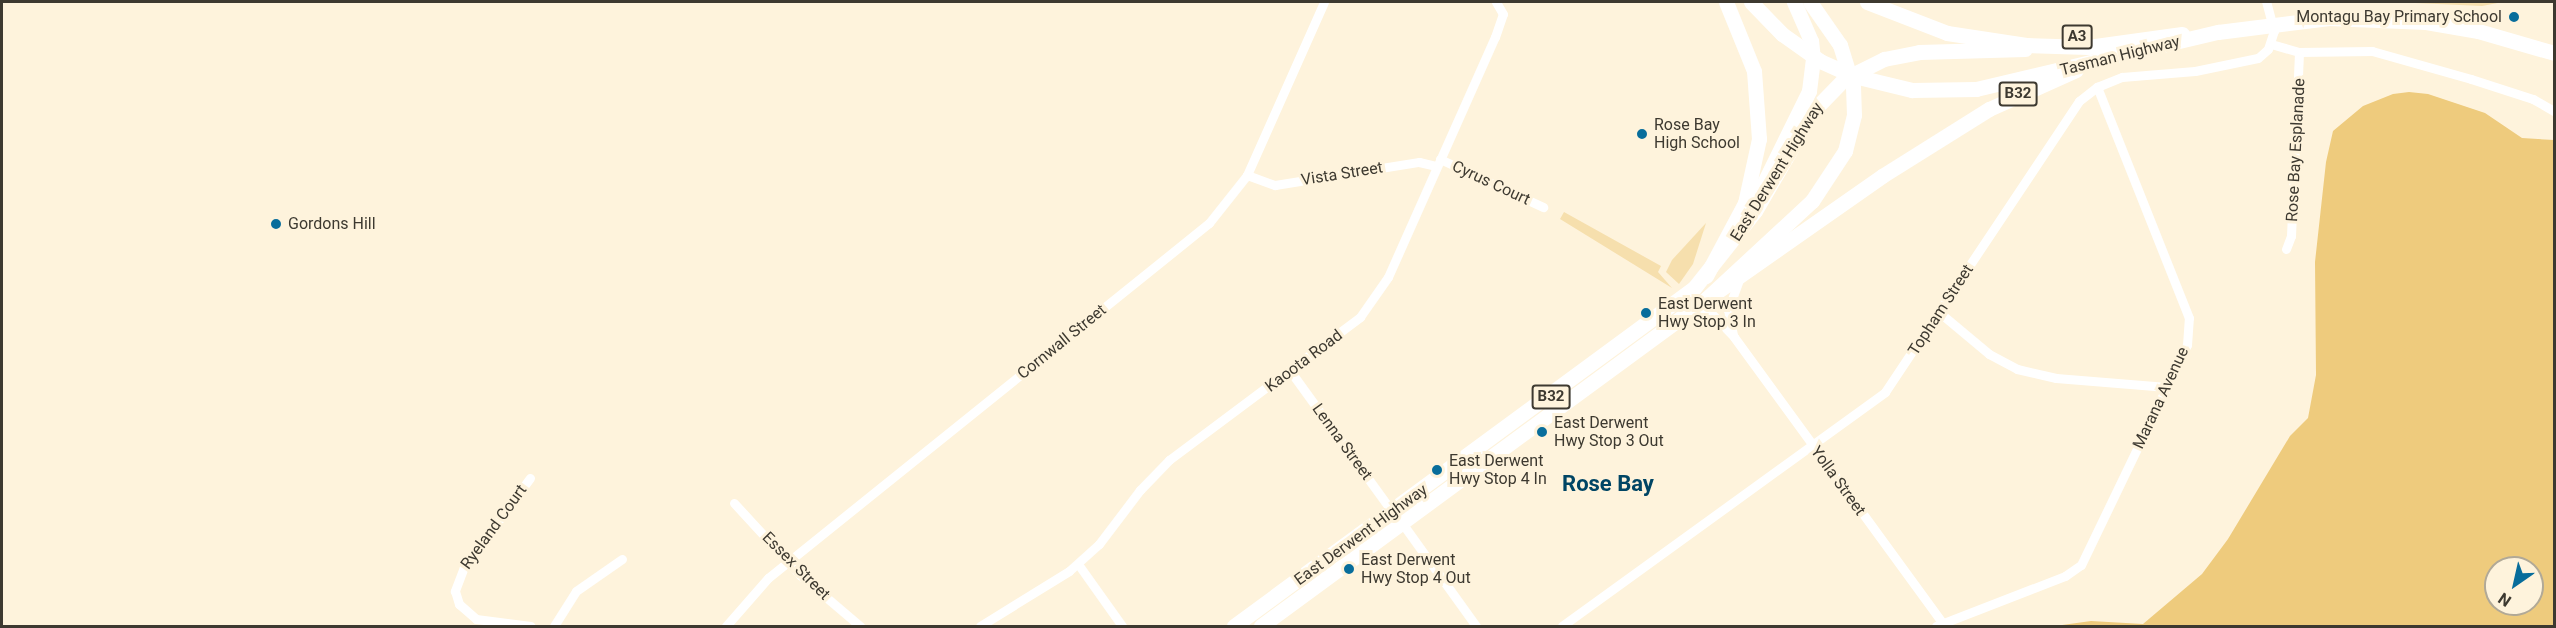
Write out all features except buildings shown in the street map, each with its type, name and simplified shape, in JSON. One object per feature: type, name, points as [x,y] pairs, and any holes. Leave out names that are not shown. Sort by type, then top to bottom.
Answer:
[{"type":"main road","points":[[1706,276],[1745,203],[1759,139],[1754,71],[1726,2]]},
{"type":"main road","name":"Tasman Highway","points":[[1751,2],[1798,46],[1836,69],[1887,86],[1930,91],[1976,89],[2093,64],[2218,32]]},
{"type":"main road","points":[[1735,240],[1805,102],[1813,59],[1807,25],[1794,2]]},
{"type":"main road","name":"B32","points":[[1705,300],[1812,201],[1845,151],[1854,115],[1853,87],[1840,45],[1810,2]]},
{"type":"main road","name":"Tasman Highway","points":[[1867,2],[1947,33],[2004,43],[2077,47],[2305,20],[2390,18],[2478,31],[2554,53]]},
{"type":"main road","name":"A3","points":[[1889,2],[1937,20],[1982,31],[2049,38],[2218,32]]},
{"type":"main road","name":"East Derwent Highway","points":[[1261,627],[1665,312],[1706,276],[1735,240],[1765,195],[1803,126],[1821,101],[1850,76],[1884,59],[1918,52],[2077,47]]},
{"type":"main road","name":"East Derwent Highway","points":[[1234,627],[1398,518],[1705,300],[1946,133],[2011,97],[2093,64]]},
{"type":"street","name":"Cornwall Street","points":[[726,627],[756,588],[1209,223],[1248,175],[1324,2]]},
{"type":"street","name":"Kaoota Road","points":[[980,627],[1078,564],[1099,544],[1155,472],[1343,333],[1374,299],[1388,277],[1503,18],[1502,8],[1496,2]]},
{"type":"street","points":[[2266,3],[2274,24],[2271,44],[2299,52],[2372,51],[2533,99],[2554,111]]},
{"type":"street","name":"Topham Street","points":[[1562,627],[1885,393],[1940,313],[2064,120],[2079,101],[2097,87],[2132,74],[2177,73],[2241,64],[2258,58],[2271,44]]},
{"type":"street","name":"Rose Bay Esplanade","points":[[2286,249],[2290,236],[2299,52]]},
{"type":"street","name":"Marana Avenue","points":[[1940,625],[2065,576],[2081,565],[2187,345],[2189,318],[2097,87]]},
{"type":"street","name":"Vista Street","points":[[1248,175],[1275,185],[1419,162],[1438,162]]},
{"type":"street","name":"Cyrus Court","points":[[1438,162],[1543,207]]},
{"type":"street","name":"Yolla Street","points":[[1734,337],[1728,310],[1740,276]]},
{"type":"street","name":"Yolla Street","points":[[1683,316],[1708,312],[1734,337],[1940,625]]},
{"type":"street","points":[[1940,313],[1989,354],[2017,369],[2056,378],[2167,387]]},
{"type":"street","name":"Lenna Street","points":[[1291,372],[1476,627]]},
{"type":"street","name":"Ryeland Court","points":[[530,478],[464,567],[455,591],[459,604],[476,619],[531,627]]},
{"type":"street","name":"Essex Street","points":[[734,503],[788,562],[861,627]]},
{"type":"street","points":[[554,627],[576,591],[622,558]]},
{"type":"street","points":[[1078,564],[1122,627]]},
{"type":"shaded area","points":[[2393,2],[2503,2],[2482,6]]},
{"type":"shaded area","points":[[2409,92],[2428,94],[2485,113],[2522,138],[2554,140],[2554,626],[2055,626],[2091,621],[2143,624],[2202,574],[2228,539],[2290,436],[2308,418],[2316,375],[2315,262],[2326,162],[2333,131],[2363,106],[2393,94]]},
{"type":"shaded area","points":[[1564,212],[1661,266],[1658,272],[1672,288],[1560,219]]},
{"type":"shaded area","points":[[1706,223],[1693,264],[1679,284],[1666,272],[1672,260]]},
{"type":"place","name":"Montagu Bay Primary School","points":[[2514,17]]},
{"type":"place","name":"Rose Bay High School","points":[[1642,134]]},
{"type":"place","name":"Gordons Hill","points":[[276,224]]},
{"type":"place","name":"East Derwent Hwy Stop 3 In","points":[[1646,313]]},
{"type":"place","name":"East Derwent Hwy Stop 3 Out","points":[[1542,432]]},
{"type":"place","name":"East Derwent Hwy Stop 4 In","points":[[1437,470]]},
{"type":"place","name":"East Derwent Hwy Stop 4 Out","points":[[1349,569]]},
{"type":"district","name":"Rose Bay","points":[[1608,484]]}]
